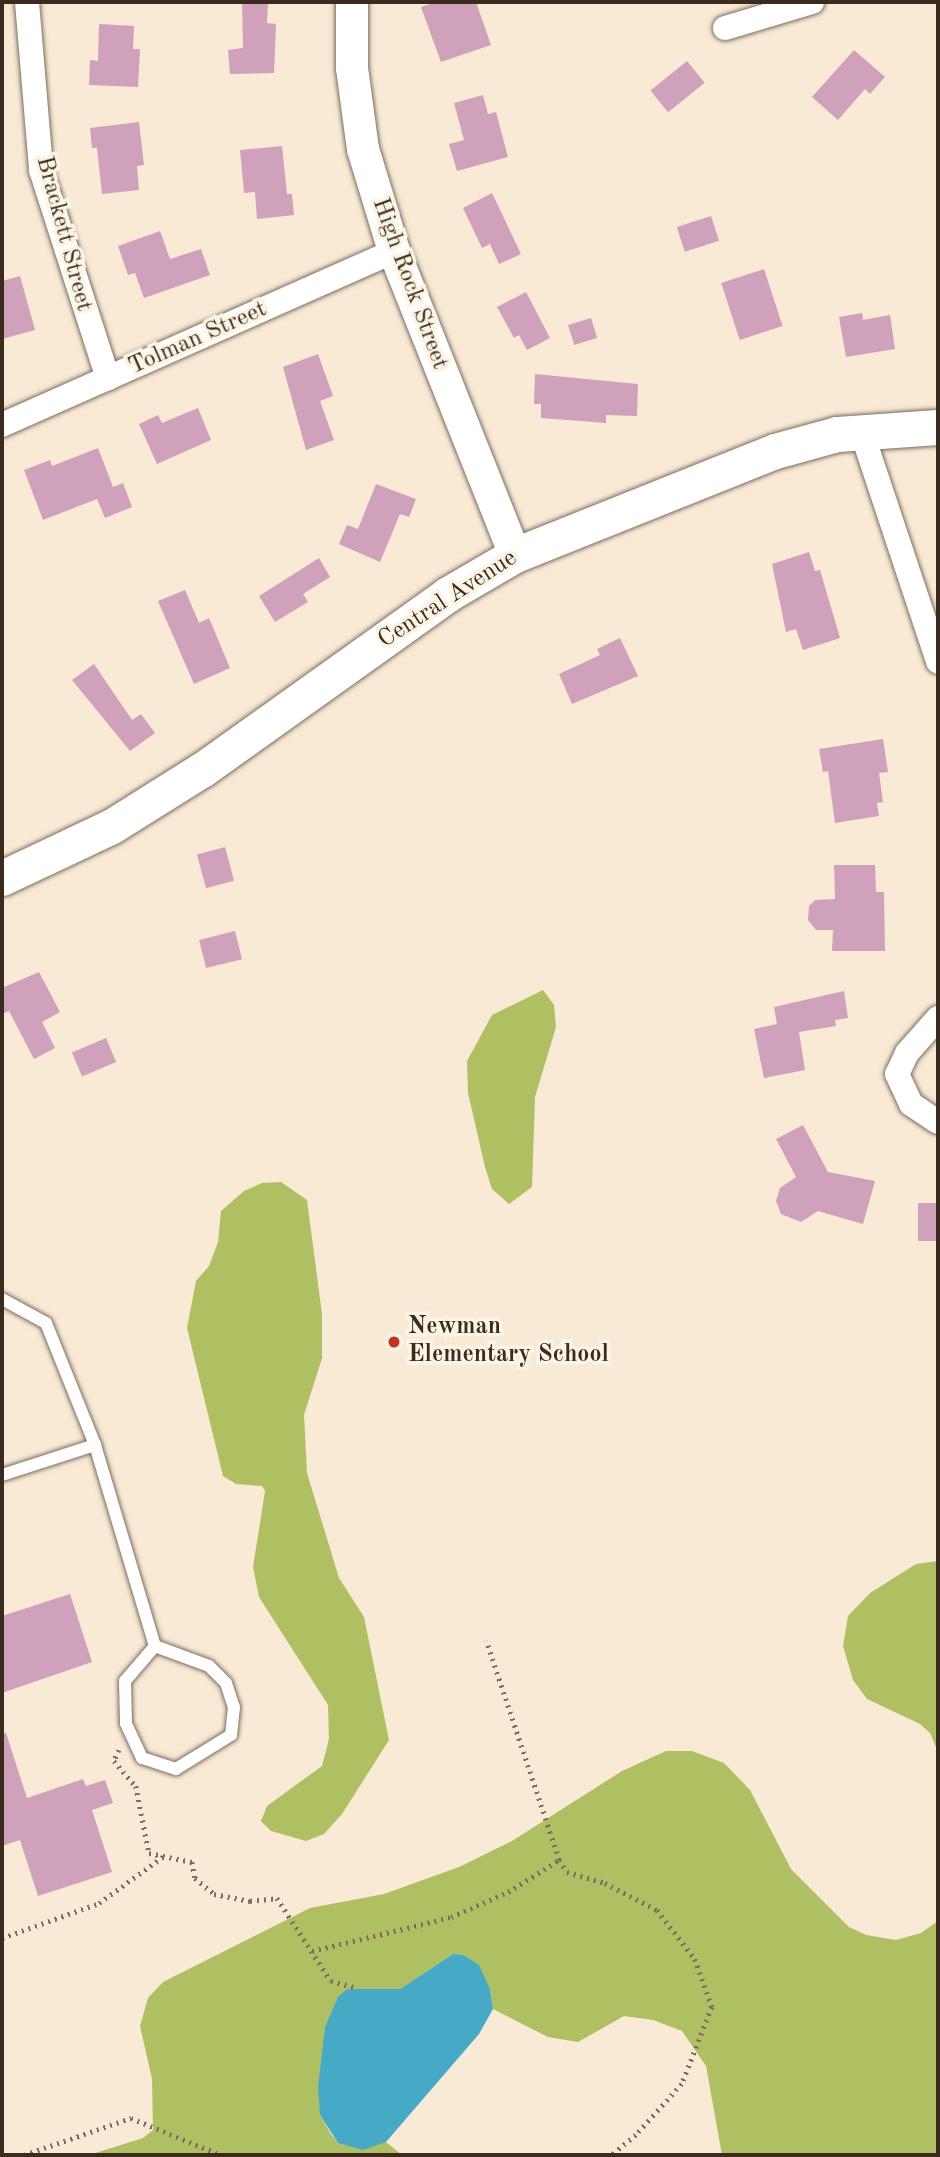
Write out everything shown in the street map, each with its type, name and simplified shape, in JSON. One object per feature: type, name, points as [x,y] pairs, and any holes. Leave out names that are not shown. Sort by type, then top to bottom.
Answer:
[{"type":"main road","name":"Central Avenue","points":[[2,878],[112,826],[203,769],[448,594],[515,555],[775,451],[837,434],[938,427]]},
{"type":"street","name":"Brackett Street","points":[[27,2],[41,170],[108,379]]},
{"type":"street","name":"High Rock Street","points":[[352,2],[352,68],[363,149],[394,251],[515,555]]},
{"type":"street","points":[[726,29],[812,2]]},
{"type":"street","name":"Tolman Street","points":[[2,425],[394,251]]},
{"type":"street","points":[[862,433],[938,662]]},
{"type":"street","points":[[938,1018],[907,1053],[897,1074],[911,1104],[938,1122]]},
{"type":"lane","points":[[2,1299],[46,1323],[95,1445],[155,1646]]},
{"type":"lane","points":[[2,1475],[95,1445]]},
{"type":"lane","points":[[155,1646],[209,1666],[226,1683],[234,1707],[232,1735],[176,1769],[142,1758],[126,1723],[125,1681],[155,1646]]},
{"type":"path","points":[[486,1641],[559,1860],[567,1872],[605,1883],[657,1910],[695,1959],[712,2007],[682,2084],[636,2135],[612,2155]]},
{"type":"path","points":[[132,1736],[122,1742],[114,1761],[136,1786],[149,1853],[192,1862],[195,1878],[214,1894],[250,1901],[278,1898],[331,1981],[357,1988]]},
{"type":"path","points":[[2,1938],[99,1903],[164,1856]]},
{"type":"path","points":[[312,1951],[451,1917],[508,1892],[559,1860]]},
{"type":"path","points":[[24,2155],[131,2118],[221,2155]]},
{"type":"green space","points":[[543,990],[554,1005],[556,1027],[535,1097],[532,1187],[509,1204],[492,1189],[485,1167],[468,1093],[467,1061],[492,1015]]},
{"type":"green space","points":[[281,1182],[307,1200],[322,1314],[322,1358],[304,1415],[307,1473],[339,1578],[364,1617],[389,1740],[342,1814],[324,1834],[306,1841],[271,1831],[261,1821],[267,1806],[322,1766],[329,1739],[328,1705],[259,1597],[253,1567],[265,1491],[262,1486],[236,1484],[223,1476],[187,1328],[196,1281],[209,1266],[218,1242],[221,1211],[244,1191],[262,1183]]},
{"type":"green space","points":[[938,1561],[938,1752],[930,1733],[920,1724],[867,1699],[853,1680],[843,1646],[848,1616],[870,1593],[916,1564]]},
{"type":"green space","points":[[666,1751],[692,1751],[724,1763],[750,1790],[791,1869],[849,1927],[866,1935],[896,1940],[921,1933],[938,1921],[938,2155],[722,2155],[706,2066],[682,2031],[653,2020],[624,2016],[578,2042],[548,2037],[493,2009],[490,1989],[463,1955],[453,1954],[400,1989],[347,1989],[325,2027],[320,2115],[331,2134],[338,2143],[386,2142],[402,2155],[89,2155],[143,2138],[153,2130],[152,2079],[140,2026],[148,1998],[163,1982],[310,1908],[384,1894],[459,1867],[512,1841],[622,1771]]},
{"type":"water","points":[[453,1954],[463,1955],[479,1965],[490,1989],[493,2009],[479,2034],[386,2142],[363,2150],[338,2143],[320,2115],[318,2087],[325,2027],[338,1997],[347,1989],[400,1989]]},
{"type":"building","points":[[242,2],[268,2],[267,23],[276,24],[274,73],[230,74],[228,50],[243,48]]},
{"type":"building","points":[[436,2],[476,2],[491,45],[441,62],[421,7]]},
{"type":"building","points":[[99,24],[134,26],[133,49],[140,49],[138,87],[89,85],[90,60],[98,61]]},
{"type":"building","points":[[854,50],[885,77],[870,94],[865,89],[838,120],[812,97]]},
{"type":"building","points":[[687,61],[705,83],[668,112],[650,91]]},
{"type":"building","points":[[483,95],[488,114],[496,112],[508,157],[457,171],[449,144],[464,140],[454,103]]},
{"type":"building","points":[[139,122],[144,165],[137,166],[139,190],[102,194],[97,148],[92,148],[90,128]]},
{"type":"building","points":[[282,146],[287,194],[292,194],[294,215],[257,219],[255,192],[244,193],[240,150]]},
{"type":"building","points":[[492,193],[521,254],[499,264],[490,244],[482,248],[463,208]]},
{"type":"building","points":[[711,216],[719,241],[685,252],[677,227]]},
{"type":"building","points":[[160,231],[170,259],[201,249],[210,275],[144,298],[135,273],[128,275],[118,246]]},
{"type":"building","points":[[764,269],[783,326],[740,340],[721,283]]},
{"type":"building","points":[[20,276],[35,330],[2,339],[2,281]]},
{"type":"building","points":[[526,292],[550,338],[527,350],[519,335],[514,338],[497,307]]},
{"type":"building","points":[[862,313],[863,320],[890,315],[895,349],[846,357],[839,317]]},
{"type":"building","points":[[591,318],[597,338],[574,345],[568,325]]},
{"type":"building","points":[[318,354],[333,396],[320,401],[334,440],[306,450],[283,367]]},
{"type":"building","points":[[535,374],[638,384],[637,416],[606,415],[606,423],[541,418],[541,404],[534,404]]},
{"type":"building","points":[[198,408],[211,440],[157,464],[139,424],[158,415],[162,423]]},
{"type":"building","points":[[98,448],[113,487],[123,483],[132,507],[105,518],[97,499],[43,520],[24,470],[50,460],[52,466]]},
{"type":"building","points":[[376,484],[416,499],[409,517],[400,514],[380,562],[339,544],[347,525],[358,529]]},
{"type":"building","points":[[809,552],[815,571],[820,570],[840,638],[803,650],[796,629],[786,632],[772,564]]},
{"type":"building","points":[[319,558],[330,577],[303,594],[308,602],[275,622],[259,596]]},
{"type":"building","points":[[185,590],[199,623],[209,618],[230,668],[194,684],[158,601]]},
{"type":"building","points":[[620,638],[638,676],[572,704],[559,674],[600,655],[597,649]]},
{"type":"building","points":[[94,664],[132,720],[141,714],[155,733],[130,751],[72,680]]},
{"type":"building","points":[[883,739],[888,772],[879,773],[883,802],[877,803],[879,816],[835,823],[828,771],[823,772],[819,749]]},
{"type":"building","points":[[225,847],[234,881],[206,888],[197,855]]},
{"type":"building","points":[[834,865],[875,865],[876,892],[884,892],[885,951],[832,951],[833,930],[816,930],[808,920],[809,906],[815,900],[835,899]]},
{"type":"building","points":[[235,931],[242,959],[206,968],[199,940]]},
{"type":"building","points":[[39,972],[60,1012],[42,1022],[55,1048],[34,1059],[9,1011],[2,1014],[2,988]]},
{"type":"building","points":[[844,991],[848,1018],[835,1020],[836,1026],[799,1032],[805,1070],[764,1078],[754,1029],[777,1024],[774,1007]]},
{"type":"building","points":[[106,1038],[116,1062],[82,1076],[72,1052]]},
{"type":"building","points":[[803,1125],[828,1172],[875,1181],[863,1224],[818,1211],[801,1222],[781,1214],[776,1201],[780,1188],[796,1177],[776,1139]]},
{"type":"building","points":[[918,1203],[938,1203],[938,1241],[918,1241]]},
{"type":"building","points":[[70,1594],[92,1662],[2,1693],[2,1616]]},
{"type":"building","points":[[6,1733],[27,1798],[83,1779],[86,1786],[105,1780],[113,1803],[92,1810],[112,1872],[38,1896],[20,1840],[2,1846],[2,1734]]},
{"type":"place","name":"Newman Elementary School","points":[[394,1342]]}]
